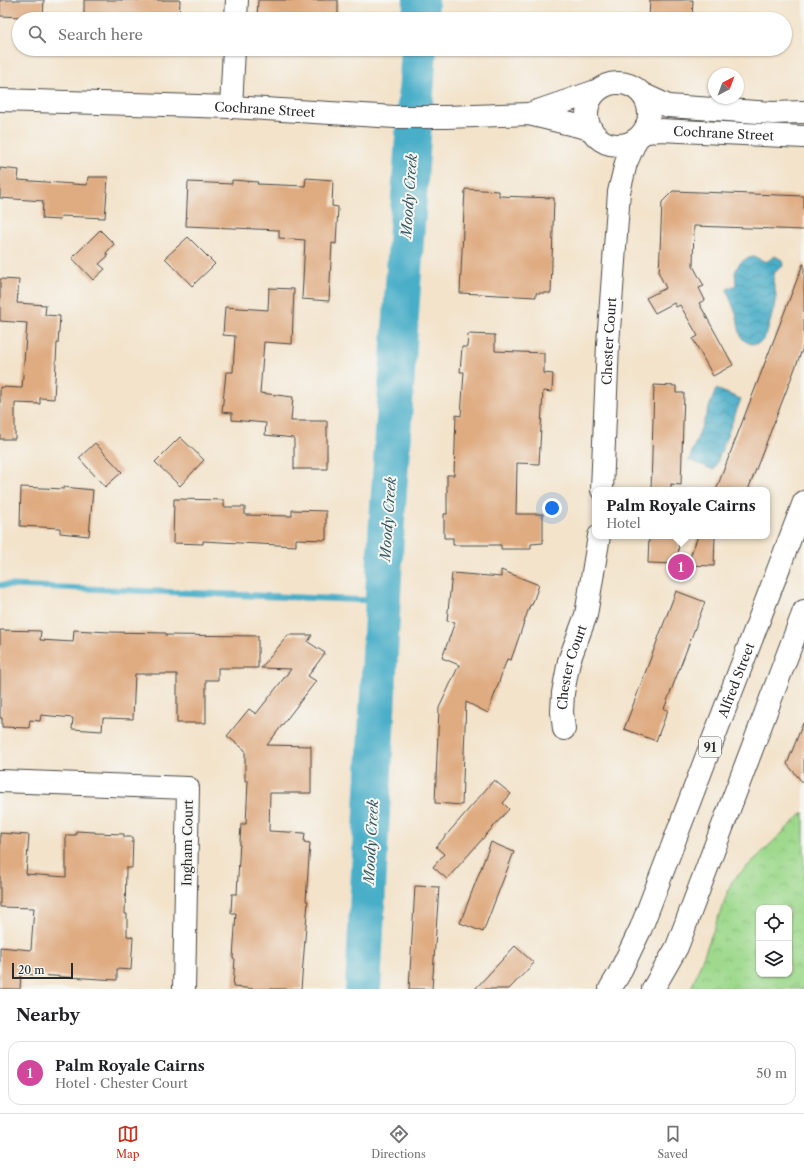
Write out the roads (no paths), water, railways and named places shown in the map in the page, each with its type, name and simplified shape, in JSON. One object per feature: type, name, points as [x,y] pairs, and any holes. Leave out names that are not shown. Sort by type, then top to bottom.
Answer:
[{"type":"street","points":[[236,12],[237,0]]},
{"type":"street","points":[[230,107],[234,56]]},
{"type":"street","points":[[615,83],[625,83],[634,87],[642,94],[648,103],[650,113],[648,124],[626,163],[618,192],[606,149],[594,133],[587,119],[587,109],[590,99],[596,91],[615,83]]},
{"type":"street","name":"Cochrane Street","points":[[0,100],[230,107],[395,117],[446,118],[529,114],[596,91]]},
{"type":"street","name":"Cochrane Street","points":[[642,94],[668,106],[773,113],[804,112]]},
{"type":"street","name":"Cochrane Street","points":[[529,114],[594,133]]},
{"type":"street","name":"Cochrane Street","points":[[640,137],[660,130],[804,137]]},
{"type":"street","points":[[594,133],[606,143],[616,146],[626,144],[640,137]]},
{"type":"street","name":"Chester Court","points":[[602,487],[608,344],[618,192]]},
{"type":"street","name":"Alfred Street","points":[[610,989],[619,974],[641,928],[804,502]]},
{"type":"street","name":"Chester Court","points":[[564,729],[562,712],[563,693],[569,660],[586,615],[599,539]]},
{"type":"street","points":[[653,989],[677,947],[804,611]]},
{"type":"street","name":"Ingham Court","points":[[0,781],[188,788],[184,989]]},
{"type":"water","points":[[775,256],[782,260],[783,266],[775,272],[774,276],[773,281],[776,296],[775,305],[765,337],[761,342],[752,344],[742,338],[737,317],[727,289],[736,285],[735,272],[739,264],[747,258],[755,257],[766,262]]},
{"type":"water","points":[[716,389],[741,399],[714,470],[689,460]]},
{"type":"waterway","name":"Moody Creek","points":[[420,12],[421,0]]},
{"type":"waterway","name":"Moody Creek","points":[[363,989],[386,536],[419,56]]},
{"type":"waterway","points":[[0,585],[384,601]]},
{"type":"place","name":"Palm Royale Cairns","points":[[681,567]]}]
